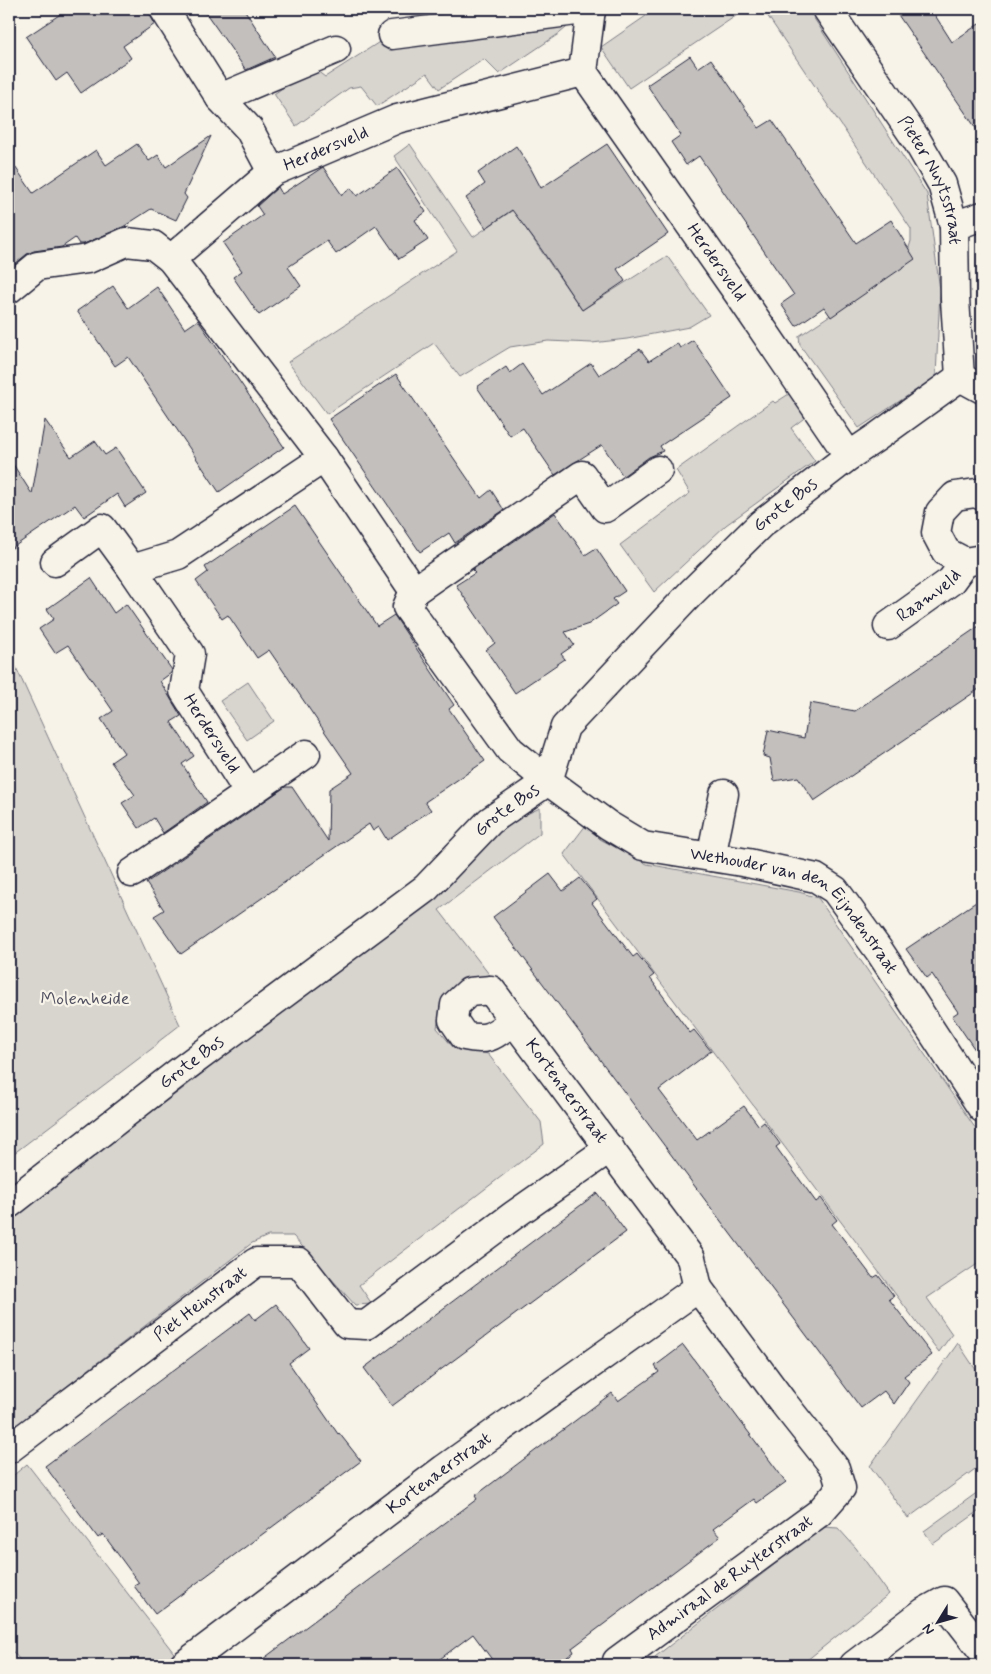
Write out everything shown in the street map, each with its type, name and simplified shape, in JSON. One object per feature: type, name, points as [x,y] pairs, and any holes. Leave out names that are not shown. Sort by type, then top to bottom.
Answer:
[{"type":"street","name":"Herdersveld","points":[[164,9],[220,98],[249,129],[272,172]]},
{"type":"street","points":[[392,35],[591,9],[582,72]]},
{"type":"street","name":"Pieter Nuytsstraat","points":[[827,9],[916,140],[942,184],[954,226],[955,298],[971,383]]},
{"type":"street","points":[[220,98],[336,49]]},
{"type":"street","name":"Herdersveld","points":[[171,259],[272,172],[397,119],[582,72],[849,456]]},
{"type":"street","points":[[954,226],[982,216]]},
{"type":"street","points":[[9,289],[37,266],[88,259],[126,242],[153,245],[171,259],[324,458],[414,591]]},
{"type":"street","name":"Grote Bos","points":[[9,1204],[188,1065],[426,888],[490,821],[548,781],[565,727],[691,593],[761,524],[849,456],[971,383]]},
{"type":"street","points":[[132,570],[178,555],[324,458]]},
{"type":"street","points":[[548,781],[510,750],[407,608],[414,591],[582,475],[605,508],[658,470]]},
{"type":"street","name":"Raamveld","points":[[974,560],[946,552],[936,533],[940,512],[955,496],[976,493],[982,496]]},
{"type":"street","name":"Herdersveld","points":[[55,562],[102,528],[190,654],[184,691],[249,793]]},
{"type":"street","name":"Raamveld","points":[[888,626],[951,581],[974,560]]},
{"type":"street","name":"Herdersveld","points":[[132,873],[306,754]]},
{"type":"street","name":"Wethouder van den Eijndenstraat","points":[[548,781],[608,825],[643,846],[711,857],[816,878],[836,890],[880,952],[982,1108]]},
{"type":"street","points":[[711,857],[724,794]]},
{"type":"street","name":"Kortenaerstraat","points":[[514,1021],[691,1258],[698,1288],[782,1401],[835,1468],[841,1488]]},
{"type":"street","name":"Piet Heinstraat","points":[[9,1449],[256,1262],[299,1262],[348,1324],[366,1325],[514,1215],[610,1148]]},
{"type":"street","name":"Kortenaerstraat","points":[[184,1665],[444,1469],[698,1288]]},
{"type":"street","name":"Admiraal de Ruyterstraat","points":[[617,1665],[617,1662],[819,1513],[841,1488]]},
{"type":"street","points":[[854,1665],[924,1612],[944,1601],[982,1650]]},
{"type":"green space","points":[[656,9],[746,9],[629,88],[601,47]]},
{"type":"green space","points":[[763,9],[808,9],[927,194],[940,290],[936,377],[859,428],[800,345],[799,336],[848,303],[907,254],[911,241],[911,229]]},
{"type":"green space","points":[[572,23],[499,74],[484,59],[439,89],[427,73],[377,106],[361,86],[349,88],[296,126],[274,94],[312,67],[325,77],[384,39]]},
{"type":"green space","points":[[410,144],[473,237],[513,210],[582,310],[667,256],[709,315],[689,327],[627,339],[592,343],[548,341],[510,347],[460,377],[434,343],[327,414],[288,362],[457,251],[394,156]]},
{"type":"green space","points":[[792,392],[807,416],[791,428],[815,461],[726,525],[654,592],[620,545],[690,493],[676,470],[773,401],[775,403]]},
{"type":"green space","name":"Molenheide","points":[[9,652],[180,1025],[158,1042],[158,1044],[9,1157]]},
{"type":"green space","points":[[248,682],[274,721],[247,740],[220,701]]},
{"type":"green space","points":[[540,808],[540,833],[439,910],[492,978],[458,982],[441,1001],[437,1028],[453,1047],[488,1054],[541,1122],[544,1144],[359,1285],[372,1304],[355,1305],[293,1236],[268,1236],[252,1243],[9,1431],[9,1220],[54,1184],[181,1090],[299,997],[438,893],[509,822]]},
{"type":"green space","points":[[586,825],[600,839],[647,864],[799,892],[818,898],[982,1138],[982,1261],[927,1298],[952,1334],[939,1352],[564,854]]},
{"type":"green space","points":[[958,1343],[982,1379],[982,1464],[908,1518],[870,1466]]},
{"type":"green space","points":[[27,1464],[177,1657],[166,1665],[24,1665],[9,1647],[9,1479]]},
{"type":"green space","points":[[982,1489],[982,1509],[933,1544],[924,1531]]},
{"type":"green space","points":[[823,1527],[838,1528],[856,1548],[889,1594],[801,1665],[646,1665],[651,1660]]},
{"type":"building","points":[[68,9],[149,9],[155,24],[123,46],[131,58],[81,93],[67,73],[56,81],[26,37]]},
{"type":"building","points":[[203,9],[244,9],[275,57],[246,70]]},
{"type":"building","points":[[894,9],[931,9],[952,42],[982,22],[982,137]]},
{"type":"building","points":[[690,56],[698,68],[711,59],[759,128],[772,120],[856,243],[891,220],[915,259],[831,317],[824,307],[796,326],[781,304],[794,295],[699,156],[686,165],[671,142],[681,135],[647,85]]},
{"type":"building","points":[[211,136],[184,194],[187,198],[176,220],[151,209],[123,227],[84,244],[79,244],[75,238],[62,247],[34,251],[27,254],[9,269],[9,158],[33,193],[96,150],[106,165],[137,144],[149,161],[158,155],[166,167]]},
{"type":"building","points":[[607,144],[668,234],[617,269],[625,281],[582,310],[512,210],[486,228],[466,198],[485,184],[478,173],[516,146],[541,188]]},
{"type":"building","points":[[323,167],[342,195],[351,188],[357,196],[397,168],[426,212],[415,220],[428,240],[399,259],[376,226],[336,254],[327,241],[288,267],[301,286],[259,315],[233,277],[242,271],[223,243],[263,215],[257,206],[278,187],[282,194]]},
{"type":"building","points":[[113,286],[128,308],[157,287],[185,329],[198,320],[284,447],[219,492],[128,357],[115,366],[77,311]]},
{"type":"building","points":[[693,340],[732,398],[660,446],[663,451],[649,457],[623,476],[602,445],[555,475],[523,428],[510,436],[477,387],[506,367],[510,373],[522,364],[543,395],[591,363],[599,375],[640,349],[649,361],[677,343],[680,348]]},
{"type":"building","points":[[396,374],[481,498],[491,490],[504,510],[455,543],[449,533],[420,552],[329,419]]},
{"type":"building","points":[[45,420],[71,457],[95,441],[105,455],[116,448],[146,493],[125,507],[117,494],[84,517],[75,505],[9,550],[9,458],[32,494]]},
{"type":"building","points":[[295,506],[377,626],[394,615],[454,705],[449,709],[485,761],[425,802],[431,810],[387,840],[379,827],[373,831],[369,824],[181,954],[154,916],[164,910],[146,883],[285,787],[292,787],[328,841],[329,789],[353,773],[269,650],[257,658],[228,615],[222,619],[196,581],[208,572],[205,567]]},
{"type":"building","points":[[555,513],[585,555],[596,548],[625,591],[613,599],[617,604],[589,624],[565,632],[574,645],[561,654],[565,659],[515,693],[486,650],[495,643],[456,585],[475,573],[472,570]]},
{"type":"building","points":[[91,578],[114,613],[126,604],[172,670],[171,673],[160,681],[181,716],[171,722],[194,756],[182,764],[207,802],[163,833],[154,818],[139,828],[122,803],[135,795],[111,762],[124,753],[101,719],[113,711],[68,645],[55,653],[39,629],[54,619],[47,609]]},
{"type":"building","points":[[982,624],[982,687],[814,801],[798,777],[774,781],[770,758],[763,756],[768,730],[804,738],[810,703],[855,711]]},
{"type":"building","points":[[550,874],[563,891],[580,878],[597,899],[592,903],[633,957],[637,954],[654,975],[650,978],[690,1033],[694,1030],[711,1051],[659,1090],[697,1140],[744,1106],[759,1126],[764,1122],[780,1144],[776,1147],[816,1202],[821,1198],[837,1220],[832,1224],[873,1278],[878,1275],[894,1296],[889,1299],[932,1355],[904,1376],[909,1382],[894,1404],[884,1391],[861,1408],[493,917]]},
{"type":"building","points":[[982,898],[982,1060],[952,1016],[958,1012],[932,974],[927,978],[906,949]]},
{"type":"building","points":[[597,1193],[626,1232],[392,1406],[364,1368]]},
{"type":"building","points":[[276,1304],[309,1348],[289,1363],[338,1434],[361,1461],[155,1614],[134,1586],[139,1583],[103,1534],[98,1538],[45,1466],[250,1313],[255,1320]]},
{"type":"building","points":[[683,1345],[786,1482],[757,1503],[754,1499],[713,1529],[720,1537],[572,1648],[574,1652],[556,1665],[496,1665],[473,1634],[432,1665],[255,1665],[477,1499],[475,1496],[612,1393],[618,1401],[659,1372],[655,1366]]}]
